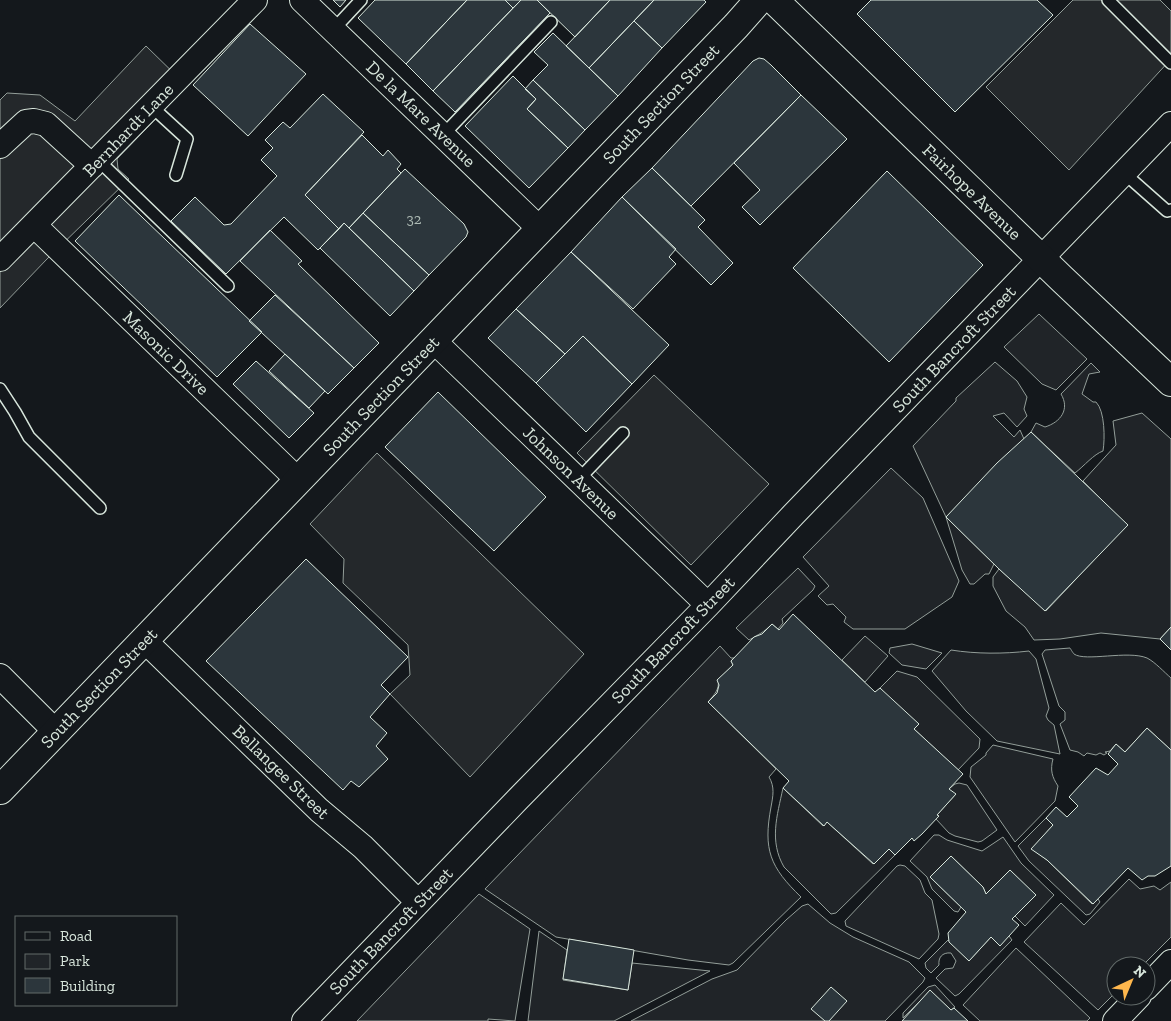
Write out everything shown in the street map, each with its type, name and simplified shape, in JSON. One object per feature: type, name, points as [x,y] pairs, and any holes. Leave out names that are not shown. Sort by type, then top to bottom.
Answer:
[{"type":"street","name":"Bernhardt Lane","points":[[0,260],[255,0]]},
{"type":"street","name":"De la Mare Avenue","points":[[302,0],[540,229]]},
{"type":"street","name":"South Section Street","points":[[0,790],[434,341],[759,0]]},
{"type":"street","name":"Fairhope Avenue","points":[[774,0],[1041,259],[1171,382]]},
{"type":"street","points":[[0,146],[26,122],[34,121],[46,124],[95,163]]},
{"type":"street","name":"South Bancroft Street","points":[[304,1021],[1171,124]]},
{"type":"street","name":"Masonic Drive","points":[[34,225],[299,481]]},
{"type":"street","name":"Johnson Avenue","points":[[434,341],[708,605]]},
{"type":"street","name":"Bellangee Street","points":[[145,641],[319,810],[363,847],[418,902]]},
{"type":"street","points":[[0,676],[56,732]]},
{"type":"street","points":[[1156,978],[1171,962]]},
{"type":"street","points":[[1114,1021],[1129,1006]]},
{"type":"lane","points":[[333,30],[361,0]]},
{"type":"lane","points":[[1108,0],[1171,63]]},
{"type":"lane","points":[[443,136],[551,22]]},
{"type":"lane","points":[[150,106],[187,139],[176,175]]},
{"type":"lane","points":[[95,163],[228,286]]},
{"type":"lane","points":[[1124,173],[1167,211],[1171,210]]},
{"type":"lane","points":[[0,389],[29,437],[100,508]]},
{"type":"lane","points":[[578,480],[623,433]]},
{"type":"green space","points":[[1039,314],[1087,359],[1056,390],[1042,384],[1004,347]]},
{"type":"green space","points":[[995,362],[1017,381],[1027,397],[1024,409],[1027,416],[1017,427],[1004,413],[993,416],[1014,437],[1020,430],[1024,439],[946,517],[913,446],[956,401],[956,398]]},
{"type":"green space","points":[[1091,363],[1100,372],[1089,374],[1082,394],[1096,402],[1099,406],[1103,418],[1103,451],[1075,473],[1031,432],[1036,423],[1045,427],[1056,422],[1062,414],[1065,405],[1061,394]]},
{"type":"green space","points":[[1142,413],[1171,439],[1171,627],[1160,639],[1101,633],[1060,639],[1034,640],[1025,627],[1006,611],[993,586],[993,577],[999,569],[1046,611],[1127,525],[1083,481],[1116,445],[1113,421]]},
{"type":"green space","points":[[891,468],[923,498],[959,581],[952,597],[905,629],[853,629],[844,622],[846,617],[833,604],[827,605],[818,596],[829,586],[803,557]]},
{"type":"green space","points":[[946,517],[994,564],[989,574],[985,574],[974,584],[970,584],[962,570]]},
{"type":"green space","points":[[798,568],[815,586],[813,590],[782,619],[783,623],[778,629],[772,624],[749,640],[736,628]]},
{"type":"green space","points":[[865,636],[888,656],[865,682],[842,660]]},
{"type":"green space","points":[[912,644],[942,653],[926,669],[902,665],[889,653],[890,648]]},
{"type":"green space","points":[[720,646],[731,658],[735,658],[731,661],[733,665],[718,680],[717,689],[708,702],[776,769],[769,777],[773,792],[768,835],[771,857],[782,876],[801,897],[729,965],[688,960],[556,937],[485,889]]},
{"type":"green space","points":[[1070,648],[1074,654],[1087,657],[1129,655],[1147,658],[1171,678],[1171,750],[1147,728],[1125,752],[1116,744],[1110,751],[1105,752],[1107,753],[1104,755],[1100,753],[1096,755],[1087,753],[1084,756],[1070,750],[1060,724],[1065,720],[1065,712],[1059,706],[1042,654],[1045,650]]},
{"type":"green space","points":[[951,650],[990,653],[1029,651],[1036,659],[1049,708],[1046,716],[1054,725],[1060,754],[997,741],[966,711],[932,671]]},
{"type":"green space","points":[[897,671],[917,677],[980,739],[979,748],[958,770],[914,729],[880,688]]},
{"type":"green space","points":[[993,745],[1053,759],[1052,773],[1058,786],[1055,801],[1015,842],[970,777],[971,767],[986,755]]},
{"type":"green space","points":[[959,783],[967,785],[997,830],[982,841],[978,842],[955,836],[949,833],[936,819],[939,816],[937,815],[955,795],[949,789]]},
{"type":"green space","points":[[783,788],[823,826],[827,822],[873,864],[889,849],[895,855],[836,913],[831,914],[784,867],[779,857],[776,828]]},
{"type":"green space","points":[[1046,818],[1053,825],[1032,849],[1047,860],[1092,904],[1098,899],[1100,902],[1090,914],[1086,915],[1029,861],[1018,846]]},
{"type":"green space","points":[[934,835],[939,835],[947,840],[982,851],[1003,837],[1021,863],[1054,895],[1025,926],[1015,916],[1035,895],[1010,870],[986,894],[983,887],[951,856],[930,877],[961,907],[958,912],[954,911],[932,889],[927,877],[910,861]]},
{"type":"green space","points":[[900,865],[905,866],[920,880],[925,893],[932,900],[939,934],[938,939],[919,959],[846,926],[845,921]]},
{"type":"green space","points":[[1129,879],[1140,889],[1154,886],[1160,890],[1171,882],[1171,937],[1152,956],[1106,956],[1106,1002],[1098,1010],[1024,942],[1061,903],[1084,925]]},
{"type":"green space","points":[[479,894],[530,929],[515,1021],[488,1019],[488,1021],[357,1021]]},
{"type":"green space","points":[[808,904],[830,923],[853,937],[909,962],[925,978],[885,1021],[631,1021],[712,979],[737,970],[786,920],[802,906]]},
{"type":"green space","points":[[539,931],[567,950],[563,980],[628,990],[632,963],[710,971],[614,1021],[528,1021]]},
{"type":"green space","points":[[1009,936],[1012,940],[955,996],[936,978],[945,969],[953,968],[956,961],[951,953],[945,953],[941,956],[939,965],[931,973],[926,968],[925,963],[948,940],[969,961],[991,937],[1000,945]]},
{"type":"green space","points":[[1016,948],[1090,1018],[1087,1021],[980,1021],[963,1005]]},
{"type":"green space","points":[[935,985],[955,1007],[951,1010],[930,991],[903,1018],[903,1013],[928,987]]},
{"type":"shaded area","points":[[1073,0],[1160,0],[1171,11],[1171,59],[1069,170],[986,87]]},
{"type":"shaded area","points":[[146,46],[187,86],[117,159],[118,169],[129,179],[0,308],[0,100],[7,93],[40,95],[75,121]]},
{"type":"shaded area","points":[[654,375],[769,484],[691,565],[577,453]]},
{"type":"shaded area","points":[[377,453],[584,654],[470,777],[390,694],[410,675],[408,645],[343,583],[344,559],[310,524]]},
{"type":"building","points":[[333,0],[346,0],[340,7]]},
{"type":"building","points":[[375,0],[467,0],[406,64],[358,18]]},
{"type":"building","points":[[467,0],[505,0],[513,8],[433,91],[406,64]]},
{"type":"building","points":[[505,0],[521,0],[513,8]]},
{"type":"building","points":[[521,0],[537,0],[550,13],[455,112],[433,91]]},
{"type":"building","points":[[537,0],[610,0],[575,37]]},
{"type":"building","points":[[610,0],[654,0],[589,68],[566,46]]},
{"type":"building","points":[[654,0],[704,0],[706,2],[662,48],[634,21]]},
{"type":"building","points":[[871,0],[1037,0],[1053,15],[955,112],[857,14]]},
{"type":"building","points":[[634,21],[662,48],[618,96],[589,68]]},
{"type":"building","points":[[250,24],[306,74],[248,136],[193,85]]},
{"type":"building","points":[[553,33],[618,96],[585,130],[533,80],[548,65],[534,52]]},
{"type":"building","points":[[759,58],[764,59],[771,65],[801,95],[691,206],[652,168],[753,61]]},
{"type":"building","points":[[513,76],[536,99],[527,109],[568,148],[529,188],[465,126]]},
{"type":"building","points":[[533,80],[585,130],[568,148],[527,109],[536,99],[525,89]]},
{"type":"building","points":[[323,94],[364,132],[305,195],[339,229],[318,250],[284,217],[226,274],[171,221],[195,197],[224,225],[231,224],[277,176],[261,160],[273,148],[265,140],[283,122],[290,128]]},
{"type":"building","points":[[801,95],[847,139],[760,225],[742,207],[760,190],[734,163]]},
{"type":"building","points":[[362,135],[383,156],[388,150],[401,164],[397,169],[401,173],[349,228],[344,223],[339,229],[305,195]]},
{"type":"building","points":[[652,168],[705,220],[698,227],[733,263],[711,285],[622,197]]},
{"type":"building","points":[[405,169],[464,224],[468,232],[466,237],[429,275],[363,213]]},
{"type":"building","points":[[887,171],[983,265],[889,362],[793,268]]},
{"type":"building","points":[[119,195],[262,332],[217,377],[75,241]]},
{"type":"building","points":[[622,197],[676,249],[669,257],[676,264],[633,309],[571,252]]},
{"type":"building","points":[[363,213],[429,275],[414,291],[349,228]]},
{"type":"building","points":[[344,223],[414,291],[390,316],[320,248]]},
{"type":"building","points":[[270,230],[302,261],[298,264],[379,343],[354,368],[240,261]]},
{"type":"building","points":[[571,252],[669,345],[632,384],[583,336],[565,354],[516,309]]},
{"type":"building","points":[[275,295],[354,368],[328,394],[249,321]]},
{"type":"building","points":[[516,309],[565,354],[536,383],[488,338]]},
{"type":"building","points":[[583,336],[632,384],[586,432],[536,383]]},
{"type":"building","points":[[285,354],[325,391],[309,408],[269,371]]},
{"type":"building","points":[[256,361],[314,413],[289,438],[233,384]]},
{"type":"building","points":[[438,392],[546,497],[494,551],[385,447]]},
{"type":"building","points":[[1031,432],[1128,525],[1045,611],[946,517],[997,463]]},
{"type":"building","points":[[306,559],[408,657],[381,685],[390,694],[370,717],[387,733],[376,746],[388,759],[359,787],[351,781],[343,790],[206,661]]},
{"type":"building","points":[[793,614],[875,692],[880,688],[919,724],[914,729],[963,774],[949,789],[956,794],[922,834],[914,841],[912,838],[895,855],[889,849],[874,864],[827,822],[824,826],[783,788],[789,781],[708,702],[717,693],[719,685],[717,680],[733,665],[731,661],[754,637],[762,634],[772,624],[779,630]]},
{"type":"building","points":[[1171,627],[1171,650],[1160,639]]},
{"type":"building","points":[[1147,728],[1171,750],[1171,866],[1155,876],[1148,876],[1142,880],[1128,868],[1093,904],[1047,860],[1031,849],[1053,825],[1046,818],[1056,807],[1067,817],[1078,806],[1069,797],[1096,768],[1108,775],[1118,764],[1108,754],[1116,744],[1125,752]]},
{"type":"building","points":[[951,856],[983,887],[986,894],[1010,870],[1036,895],[1012,919],[1019,925],[1000,946],[991,937],[969,961],[949,942],[948,933],[966,912],[930,877]]},
{"type":"building","points":[[569,939],[634,950],[628,990],[563,979]]},
{"type":"building","points":[[831,987],[847,1001],[829,1021],[825,1021],[811,1009]]},
{"type":"building","points":[[930,990],[951,1010],[954,1008],[968,1021],[902,1021]]}]
